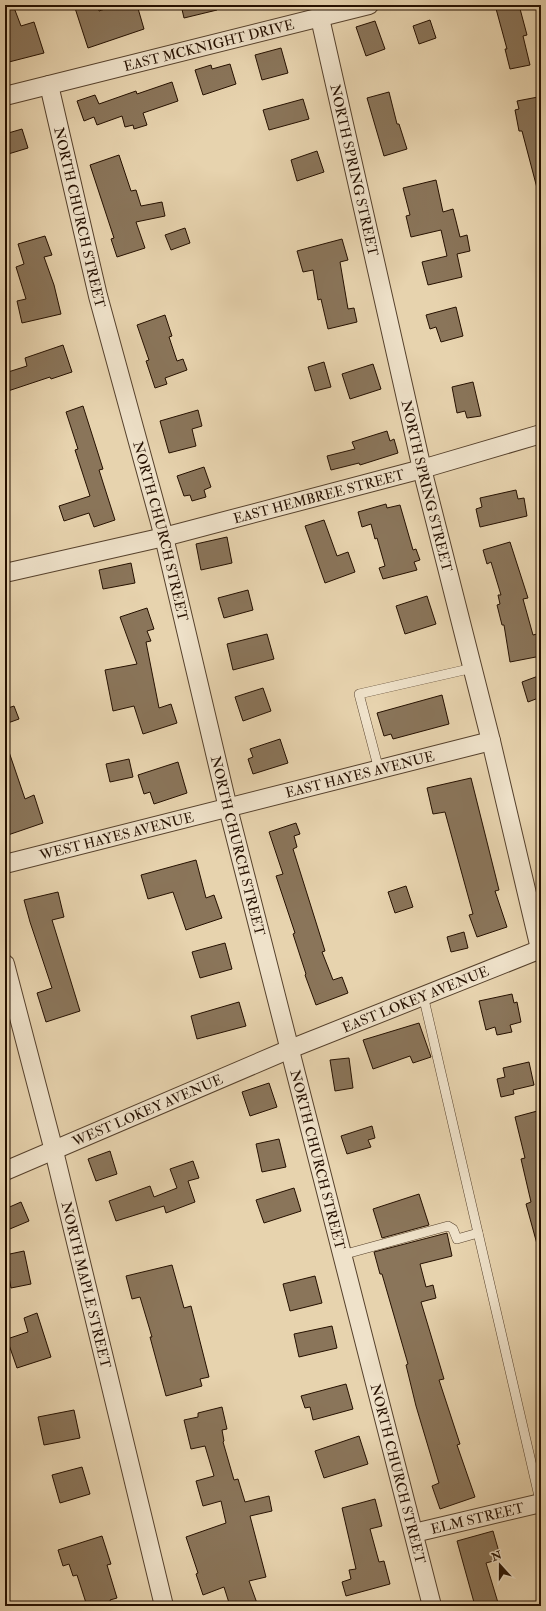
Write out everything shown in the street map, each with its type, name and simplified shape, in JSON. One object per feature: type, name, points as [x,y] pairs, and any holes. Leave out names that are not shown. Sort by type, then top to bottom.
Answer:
[{"type":"street","name":"EAST MCKNIGHT DRIVE","points":[[5,96],[370,5]]},
{"type":"street","name":"NORTH SPRING STREET","points":[[320,18],[422,469],[473,668],[541,950]]},
{"type":"street","name":"NORTH CHURCH STREET","points":[[49,84],[98,296],[164,537],[228,808],[432,1606]]},
{"type":"street","name":"EAST HEMBREE STREET","points":[[5,573],[164,537],[422,469],[541,434]]},
{"type":"street","name":"EAST HAYES AVENUE","points":[[228,808],[491,742]]},
{"type":"street","name":"WEST HAYES AVENUE","points":[[5,864],[228,808]]},
{"type":"street","name":"EAST LOKEY AVENUE","points":[[290,1049],[541,950]]},
{"type":"street","name":"NORTH MAPLE STREET","points":[[5,964],[54,1151],[164,1606]]},
{"type":"street","name":"WEST LOKEY AVENUE","points":[[5,1171],[290,1049]]},
{"type":"street","name":"ELM STREET","points":[[414,1533],[541,1503]]},
{"type":"lane","points":[[379,770],[359,694],[473,668]]},
{"type":"lane","points":[[423,996],[541,1503]]},
{"type":"lane","points":[[342,1255],[448,1226],[453,1229],[457,1239],[478,1234]]},
{"type":"building","points":[[5,5],[13,5],[21,26],[34,22],[44,53],[5,63]]},
{"type":"building","points":[[74,5],[98,5],[99,11],[117,5],[137,5],[144,29],[88,48]]},
{"type":"building","points":[[181,5],[217,5],[217,10],[184,18]]},
{"type":"building","points":[[495,5],[519,5],[527,35],[523,36],[530,65],[510,69],[505,49],[507,49]]},
{"type":"building","points":[[430,20],[436,38],[419,44],[413,26]]},
{"type":"building","points":[[375,21],[385,49],[366,56],[356,27]]},
{"type":"building","points":[[281,48],[288,73],[262,80],[255,55]]},
{"type":"building","points":[[230,64],[236,84],[203,95],[195,70],[211,65],[212,69]]},
{"type":"building","points":[[172,82],[178,101],[143,113],[147,125],[134,129],[133,125],[125,127],[122,116],[97,125],[94,117],[84,121],[77,101],[95,95],[99,104],[136,91],[137,94]]},
{"type":"building","points":[[389,92],[397,124],[399,124],[407,149],[384,156],[367,98]]},
{"type":"building","points":[[538,97],[541,107],[541,187],[537,188],[522,131],[519,131],[515,110],[519,109],[517,101]]},
{"type":"building","points":[[303,99],[309,119],[269,130],[263,110]]},
{"type":"building","points":[[22,129],[28,148],[5,155],[5,134]]},
{"type":"building","points":[[317,151],[324,172],[297,181],[291,160]]},
{"type":"building","points":[[119,155],[131,191],[136,190],[141,206],[162,202],[165,216],[136,222],[145,248],[117,257],[111,239],[114,238],[90,165]]},
{"type":"building","points":[[436,180],[443,212],[453,209],[460,237],[467,235],[470,251],[457,254],[462,277],[428,285],[422,262],[447,256],[441,230],[411,237],[406,216],[410,215],[403,188]]},
{"type":"building","points":[[185,228],[190,243],[171,250],[165,235]]},
{"type":"building","points":[[45,236],[52,255],[44,257],[54,285],[61,314],[22,323],[17,301],[26,299],[16,267],[24,264],[18,244]]},
{"type":"building","points":[[342,239],[348,260],[340,262],[348,309],[354,308],[357,322],[328,329],[321,299],[318,300],[313,270],[303,272],[297,251]]},
{"type":"building","points":[[456,307],[463,336],[441,342],[436,327],[430,329],[426,315]]},
{"type":"building","points":[[165,315],[172,336],[169,337],[177,361],[183,359],[187,370],[165,378],[167,384],[155,388],[146,361],[149,360],[137,325]]},
{"type":"building","points":[[63,345],[72,372],[51,379],[50,377],[5,392],[5,373],[27,366],[25,358]]},
{"type":"building","points":[[324,362],[331,387],[315,391],[308,367]]},
{"type":"building","points":[[373,364],[381,389],[350,399],[342,374]]},
{"type":"building","points":[[473,382],[481,416],[467,418],[465,411],[457,413],[452,387]]},
{"type":"building","points":[[83,406],[103,469],[99,470],[115,520],[94,527],[89,513],[64,521],[59,506],[90,496],[75,450],[78,449],[66,412]]},
{"type":"building","points":[[198,410],[202,426],[192,429],[196,446],[169,453],[160,421]]},
{"type":"building","points":[[387,431],[390,441],[394,439],[398,453],[360,465],[359,463],[331,470],[327,456],[355,449],[352,442]]},
{"type":"building","points":[[204,467],[211,487],[204,490],[206,497],[192,501],[190,495],[184,496],[177,476]]},
{"type":"building","points":[[516,490],[518,499],[524,498],[527,516],[480,527],[476,509],[482,507],[480,498]]},
{"type":"building","points":[[386,504],[387,508],[400,505],[413,550],[416,549],[420,560],[414,562],[417,570],[383,579],[379,568],[385,566],[377,538],[375,539],[371,524],[362,527],[358,512]]},
{"type":"building","points":[[324,520],[337,556],[348,552],[355,572],[325,583],[305,526]]},
{"type":"building","points":[[227,537],[232,563],[201,570],[196,544]]},
{"type":"building","points":[[510,542],[528,598],[523,599],[533,635],[541,633],[541,656],[510,662],[504,625],[502,625],[497,605],[500,604],[498,595],[501,595],[491,562],[487,564],[483,550]]},
{"type":"building","points":[[131,563],[135,583],[103,589],[99,570]]},
{"type":"building","points":[[248,590],[253,610],[224,618],[218,598]]},
{"type":"building","points":[[427,596],[436,624],[405,634],[396,606]]},
{"type":"building","points":[[147,608],[154,629],[147,631],[151,641],[146,642],[159,708],[171,704],[177,723],[143,734],[134,706],[113,711],[105,670],[137,664],[120,617]]},
{"type":"building","points":[[267,634],[274,659],[233,670],[227,644]]},
{"type":"building","points":[[541,675],[541,697],[528,702],[522,682]]},
{"type":"building","points":[[263,688],[271,711],[243,721],[235,697]]},
{"type":"building","points":[[442,695],[449,724],[393,739],[391,734],[384,736],[377,713]]},
{"type":"building","points":[[14,706],[19,719],[5,724],[5,709]]},
{"type":"building","points":[[280,739],[288,763],[253,774],[248,759],[253,757],[250,749]]},
{"type":"building","points":[[7,746],[25,799],[34,795],[43,823],[5,836],[5,747]]},
{"type":"building","points":[[129,759],[133,777],[110,782],[106,764]]},
{"type":"building","points":[[178,762],[187,793],[154,804],[150,792],[144,794],[138,775]]},
{"type":"building","points":[[471,778],[499,890],[495,891],[507,927],[477,937],[469,915],[473,914],[445,812],[433,814],[427,788]]},
{"type":"building","points":[[296,823],[300,834],[294,836],[297,847],[293,849],[325,951],[322,952],[333,980],[342,977],[348,993],[316,1005],[305,975],[306,974],[293,934],[295,933],[276,876],[283,874],[269,832]]},
{"type":"building","points":[[196,860],[206,898],[214,895],[222,918],[186,930],[173,892],[148,899],[141,875]]},
{"type":"building","points":[[406,886],[413,907],[395,913],[388,892]]},
{"type":"building","points":[[58,892],[64,917],[52,920],[80,1011],[46,1022],[37,993],[52,988],[24,900]]},
{"type":"building","points":[[464,932],[468,948],[451,952],[447,937]]},
{"type":"building","points":[[225,943],[232,969],[200,978],[192,952]]},
{"type":"building","points":[[512,994],[514,1003],[517,1002],[521,1022],[510,1025],[512,1032],[497,1035],[495,1027],[486,1030],[479,1001]]},
{"type":"building","points":[[239,1002],[246,1026],[197,1039],[191,1016]]},
{"type":"building","points":[[419,1023],[431,1057],[413,1063],[410,1056],[373,1069],[363,1040]]},
{"type":"building","points":[[349,1058],[353,1088],[335,1091],[330,1060]]},
{"type":"building","points":[[529,1062],[534,1085],[513,1090],[514,1094],[501,1097],[497,1079],[505,1077],[503,1068]]},
{"type":"building","points":[[269,1083],[277,1107],[250,1116],[242,1092]]},
{"type":"building","points":[[541,1110],[541,1243],[537,1244],[526,1204],[531,1202],[521,1159],[525,1158],[515,1117]]},
{"type":"building","points":[[372,1126],[375,1138],[368,1140],[371,1147],[347,1154],[341,1136]]},
{"type":"building","points":[[279,1139],[286,1167],[262,1172],[256,1144]]},
{"type":"building","points":[[110,1151],[117,1174],[96,1181],[88,1159]]},
{"type":"building","points":[[193,1161],[199,1178],[188,1181],[195,1202],[166,1213],[164,1206],[116,1221],[109,1201],[150,1186],[154,1197],[177,1188],[170,1169]]},
{"type":"building","points":[[294,1188],[301,1211],[264,1223],[256,1200]]},
{"type":"building","points":[[419,1194],[429,1225],[382,1238],[373,1209]]},
{"type":"building","points":[[21,1202],[29,1221],[5,1231],[5,1209]]},
{"type":"building","points":[[447,1233],[452,1256],[420,1264],[426,1287],[433,1285],[436,1298],[421,1302],[444,1379],[439,1380],[460,1444],[457,1445],[475,1497],[440,1509],[432,1486],[439,1483],[416,1406],[406,1365],[408,1364],[382,1274],[380,1274],[374,1252]]},
{"type":"building","points":[[24,1251],[31,1284],[11,1288],[5,1255]]},
{"type":"building","points":[[172,1265],[184,1308],[191,1306],[209,1377],[200,1379],[202,1386],[166,1396],[150,1337],[152,1337],[140,1297],[132,1299],[126,1276]]},
{"type":"building","points":[[315,1276],[322,1303],[290,1311],[283,1284]]},
{"type":"building","points":[[37,1313],[51,1357],[17,1368],[7,1339],[28,1332],[24,1318]]},
{"type":"building","points":[[332,1326],[337,1348],[299,1357],[294,1334]]},
{"type":"building","points":[[346,1384],[353,1409],[313,1420],[310,1407],[305,1408],[301,1396]]},
{"type":"building","points":[[222,1407],[227,1429],[222,1430],[223,1442],[234,1480],[238,1479],[245,1502],[269,1496],[272,1511],[250,1516],[266,1577],[249,1581],[258,1606],[230,1606],[224,1587],[203,1595],[196,1574],[198,1573],[186,1537],[226,1523],[221,1501],[203,1506],[196,1481],[214,1476],[205,1446],[191,1449],[184,1420],[198,1417],[198,1413]]},
{"type":"building","points":[[74,1410],[80,1438],[44,1445],[38,1417]]},
{"type":"building","points":[[359,1436],[368,1464],[324,1478],[315,1451]]},
{"type":"building","points":[[82,1467],[90,1494],[60,1503],[52,1475]]},
{"type":"building","points":[[375,1499],[382,1526],[370,1529],[379,1562],[384,1561],[390,1584],[346,1596],[342,1582],[351,1579],[349,1570],[356,1569],[342,1508]]},
{"type":"building","points":[[493,1531],[501,1559],[486,1563],[499,1606],[475,1606],[457,1541]]},
{"type":"building","points":[[102,1536],[111,1564],[107,1565],[117,1598],[110,1600],[112,1606],[87,1606],[77,1575],[73,1576],[69,1564],[63,1566],[58,1550]]}]
